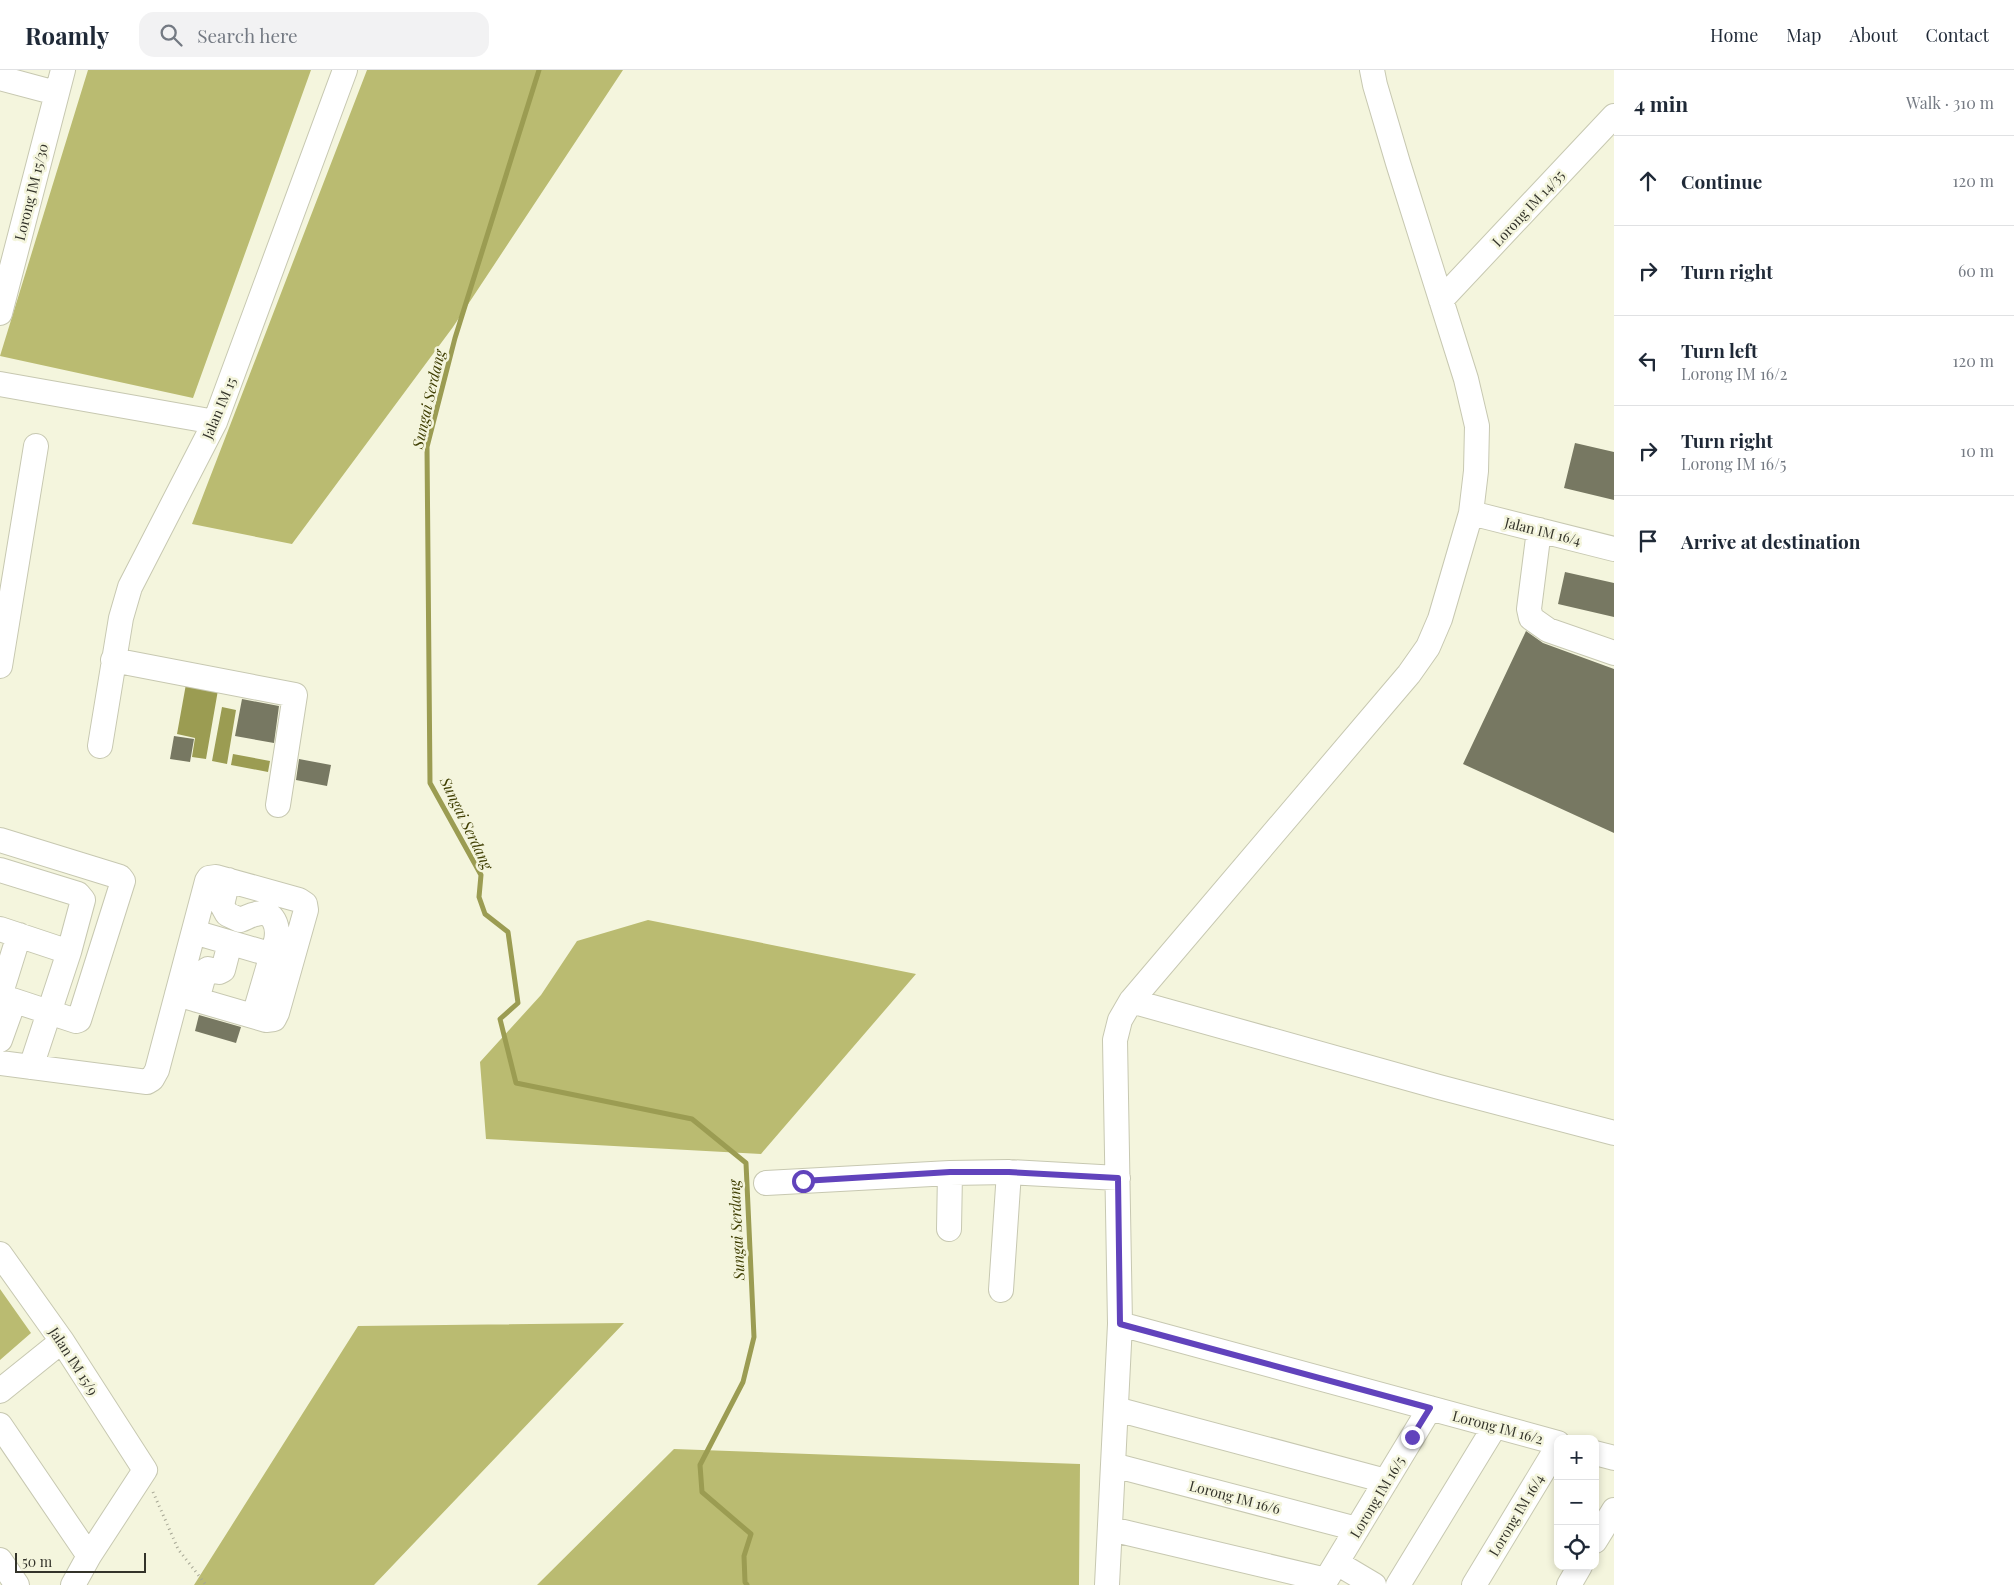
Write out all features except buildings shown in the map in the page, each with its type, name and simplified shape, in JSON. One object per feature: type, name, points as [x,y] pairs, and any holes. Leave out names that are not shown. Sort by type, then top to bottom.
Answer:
[{"type":"street","name":"Lorong IM 15/30","points":[[0,313],[63,70]]},
{"type":"street","name":"Jalan IM 15","points":[[100,746],[113,660],[121,618],[130,587],[215,422],[345,70]]},
{"type":"street","points":[[1107,1585],[1120,1324],[1115,1040],[1120,1020],[1131,1001],[1409,674],[1428,647],[1440,619],[1471,512],[1476,471],[1477,426],[1466,379],[1372,70]]},
{"type":"street","points":[[0,78],[56,93]]},
{"type":"street","name":"Lorong IM 14/35","points":[[1441,300],[1614,116]]},
{"type":"street","points":[[0,384],[215,422]]},
{"type":"street","points":[[0,666],[36,446]]},
{"type":"street","name":"Jalan IM 16/4","points":[[1471,512],[1614,549]]},
{"type":"street","points":[[1539,530],[1529,609],[1531,618],[1548,630],[1614,653]]},
{"type":"street","points":[[113,660],[294,695],[278,806]]},
{"type":"street","points":[[0,840],[120,877],[123,881],[79,1020],[76,1021],[5,998]]},
{"type":"street","points":[[0,870],[80,895],[83,903],[51,1013],[31,1067]]},
{"type":"street","points":[[187,997],[194,932],[209,878],[216,876],[300,900],[305,904],[306,910],[282,958],[256,980],[254,1016]]},
{"type":"street","points":[[187,997],[270,1020],[276,1016],[282,958],[276,923],[264,914],[258,913],[240,920],[227,914],[222,905],[228,880]]},
{"type":"street","points":[[0,1040],[9,932],[69,952]]},
{"type":"street","points":[[194,932],[282,958]]},
{"type":"street","points":[[0,1063],[147,1082],[152,1079],[157,1070],[187,997],[205,971],[208,969],[219,972],[223,970],[230,942]]},
{"type":"street","points":[[1131,1001],[1439,1087],[1614,1133]]},
{"type":"street","points":[[766,1183],[950,1172],[1009,1172],[1118,1178]]},
{"type":"street","points":[[949,1229],[950,1172]]},
{"type":"street","points":[[1001,1290],[1009,1172]]},
{"type":"street","name":"Jalan IM 15/9","points":[[0,1254],[62,1341],[145,1470]]},
{"type":"street","name":"Lorong IM 16/2","points":[[1120,1324],[1554,1443]]},
{"type":"street","points":[[0,1391],[62,1341]]},
{"type":"street","name":"Lorong IM 16/5","points":[[1329,1576],[1430,1408]]},
{"type":"street","points":[[1116,1409],[1386,1481]]},
{"type":"street","points":[[0,1425],[89,1556]]},
{"type":"street","points":[[1398,1585],[1495,1426]]},
{"type":"street","name":"Lorong IM 16/4","points":[[1474,1585],[1554,1451]]},
{"type":"street","points":[[1599,1454],[1614,1458]]},
{"type":"street","name":"Lorong IM 16/6","points":[[1113,1465],[1357,1529]]},
{"type":"street","points":[[73,1585],[89,1556],[145,1470]]},
{"type":"street","points":[[1599,1534],[1614,1510]]},
{"type":"street","points":[[1111,1529],[1374,1585]]},
{"type":"street","points":[[0,1560],[17,1585]]},
{"type":"street","points":[[1568,1585],[1577,1570]]},
{"type":"path","points":[[145,1470],[178,1549],[206,1585]]},
{"type":"green space","points":[[88,70],[311,70],[193,398],[0,356]]},
{"type":"green space","points":[[367,70],[623,70],[453,327],[292,544],[192,524]]},
{"type":"green space","points":[[648,920],[916,974],[761,1154],[486,1139],[480,1062],[541,995],[577,941]]},
{"type":"green space","points":[[0,1289],[31,1333],[0,1360]]},
{"type":"green space","points":[[624,1323],[374,1585],[194,1585],[358,1326]]},
{"type":"green space","points":[[674,1449],[1080,1464],[1079,1585],[537,1585]]},
{"type":"shaded area","points":[[186,684],[218,690],[206,759],[192,757],[195,738],[177,734]]},
{"type":"shaded area","points":[[222,707],[236,710],[227,764],[212,761]]},
{"type":"shaded area","points":[[233,754],[270,761],[268,772],[231,765]]},
{"type":"waterway","name":"Sungai Serdang","points":[[539,70],[455,338],[427,447],[430,783],[481,875],[479,897],[485,914],[508,932],[518,1003],[500,1019],[516,1083],[692,1119],[746,1163],[754,1337],[743,1382],[700,1465],[702,1492],[751,1534],[744,1556],[745,1582],[747,1585]]},
{"type":"route","points":[[803,1181],[950,1172],[1009,1172],[1118,1178],[1120,1324],[1430,1408],[1412,1437]]}]
